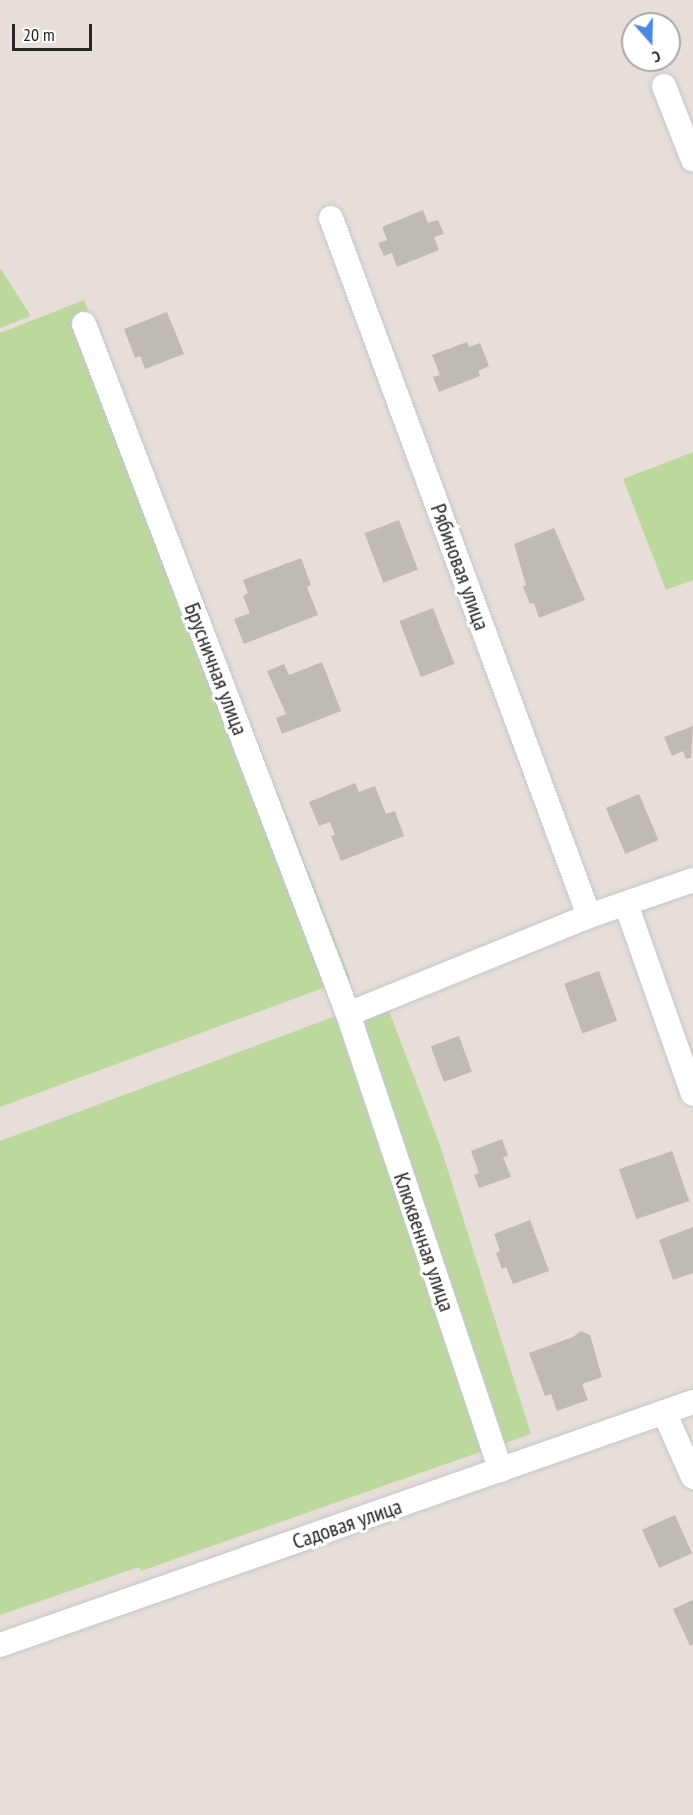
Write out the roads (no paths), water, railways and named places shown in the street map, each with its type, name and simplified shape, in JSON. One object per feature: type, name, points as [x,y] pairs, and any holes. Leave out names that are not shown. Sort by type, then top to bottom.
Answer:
[{"type":"street","points":[[664,86],[693,160]]},
{"type":"street","name":"Рябиновая улица","points":[[331,218],[589,916]]},
{"type":"street","name":"Брусничная улица","points":[[84,324],[348,1014]]},
{"type":"street","points":[[348,1014],[589,916],[693,880]]},
{"type":"street","points":[[626,904],[693,1094]]},
{"type":"street","name":"Клюквенная улица","points":[[348,1014],[501,1470]]},
{"type":"street","name":"Садовая улица","points":[[0,1645],[693,1402]]},
{"type":"street","points":[[664,1412],[693,1477]]}]
